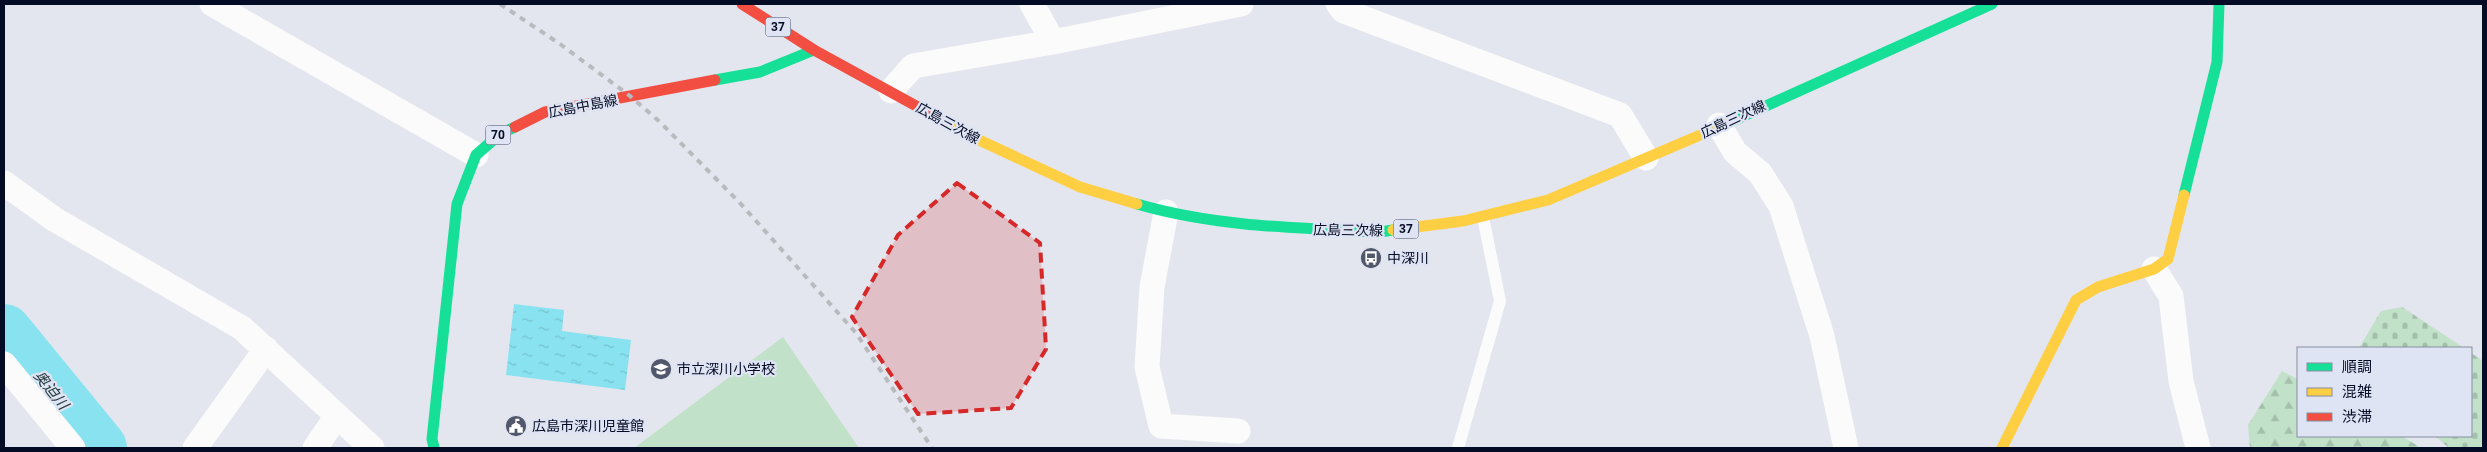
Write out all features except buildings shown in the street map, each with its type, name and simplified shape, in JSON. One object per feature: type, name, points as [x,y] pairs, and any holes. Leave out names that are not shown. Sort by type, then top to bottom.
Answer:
[{"type":"main road","name":"広島三次線","points":[[742,4],[814,50],[979,140],[1080,187],[1166,212],[1253,226],[1380,232],[1483,217],[1548,200],[1992,4]]},
{"type":"main road","points":[[2002,448],[2076,300],[2098,287],[2154,269],[2168,259],[2214,71],[2219,4]]},
{"type":"main road","name":"広島中島線","points":[[434,448],[432,439],[442,321],[456,204],[476,155],[500,134],[545,112],[760,72],[814,50]]},
{"type":"street","points":[[212,4],[476,155]]},
{"type":"street","points":[[1032,4],[1053,42]]},
{"type":"street","points":[[891,91],[913,66],[1053,42],[1133,14],[1241,4]]},
{"type":"street","points":[[1338,4],[1344,11],[1620,115],[1646,158]]},
{"type":"street","points":[[1719,125],[1735,152],[1760,173],[1781,206],[1822,336],[1846,448]]},
{"type":"street","points":[[4,184],[54,219],[242,328],[372,448]]},
{"type":"street","points":[[1166,212],[1152,288],[1148,367],[1161,426],[1238,431]]},
{"type":"street","points":[[2154,269],[2171,296],[2181,380],[2198,448]]},
{"type":"street","points":[[195,448],[266,349]]},
{"type":"street","points":[[4,364],[74,448]]},
{"type":"street","points":[[316,448],[338,416]]},
{"type":"lane","points":[[1458,448],[1500,302],[1483,217]]},
{"type":"highlighted area","points":[[957,183],[1040,243],[1046,349],[1011,408],[918,414],[852,317],[898,235]]},
{"type":"green space","points":[[2402,307],[2462,347],[2360,347],[2381,311]]},
{"type":"green space","points":[[783,337],[859,448],[634,448]]},
{"type":"green space","points":[[2472,354],[2483,361],[2483,448],[2449,448],[2436,437],[2472,437]]},
{"type":"green space","points":[[2282,371],[2297,378],[2297,437],[2404,437],[2421,448],[2250,448],[2248,425]]},
{"type":"water","points":[[514,304],[564,310],[562,331],[631,340],[625,390],[506,375]]},
{"type":"waterway","name":"奥迫川","points":[[4,332],[99,448]]},
{"type":"railway","points":[[500,4],[560,44],[630,96],[660,122],[740,203],[856,333],[932,448]]},
{"type":"traffic: fast","points":[[1726,124],[1992,4]]},
{"type":"traffic: fast","points":[[2184,195],[2217,62],[2219,4]]},
{"type":"traffic: fast","points":[[715,80],[760,72],[814,50]]},
{"type":"traffic: fast","points":[[434,448],[432,439],[457,204],[476,155],[500,134],[515,127]]},
{"type":"traffic: fast","points":[[1137,204],[1167,212],[1227,222],[1380,232],[1393,230]]},
{"type":"traffic: slow","points":[[929,113],[979,140],[1080,187],[1137,204]]},
{"type":"traffic: slow","points":[[1393,230],[1463,221],[1548,200],[1726,124]]},
{"type":"traffic: slow","points":[[2002,448],[2076,300],[2098,287],[2154,269],[2168,259],[2184,195]]},
{"type":"traffic: jam","points":[[742,4],[814,50],[929,113]]},
{"type":"traffic: jam","points":[[515,127],[545,112],[715,80]]},
{"type":"place","name":"中深川","points":[[1371,258]]},
{"type":"place","name":"市立深川小学校","points":[[661,369]]},
{"type":"place","name":"広島市深川児童館","points":[[516,426]]}]
